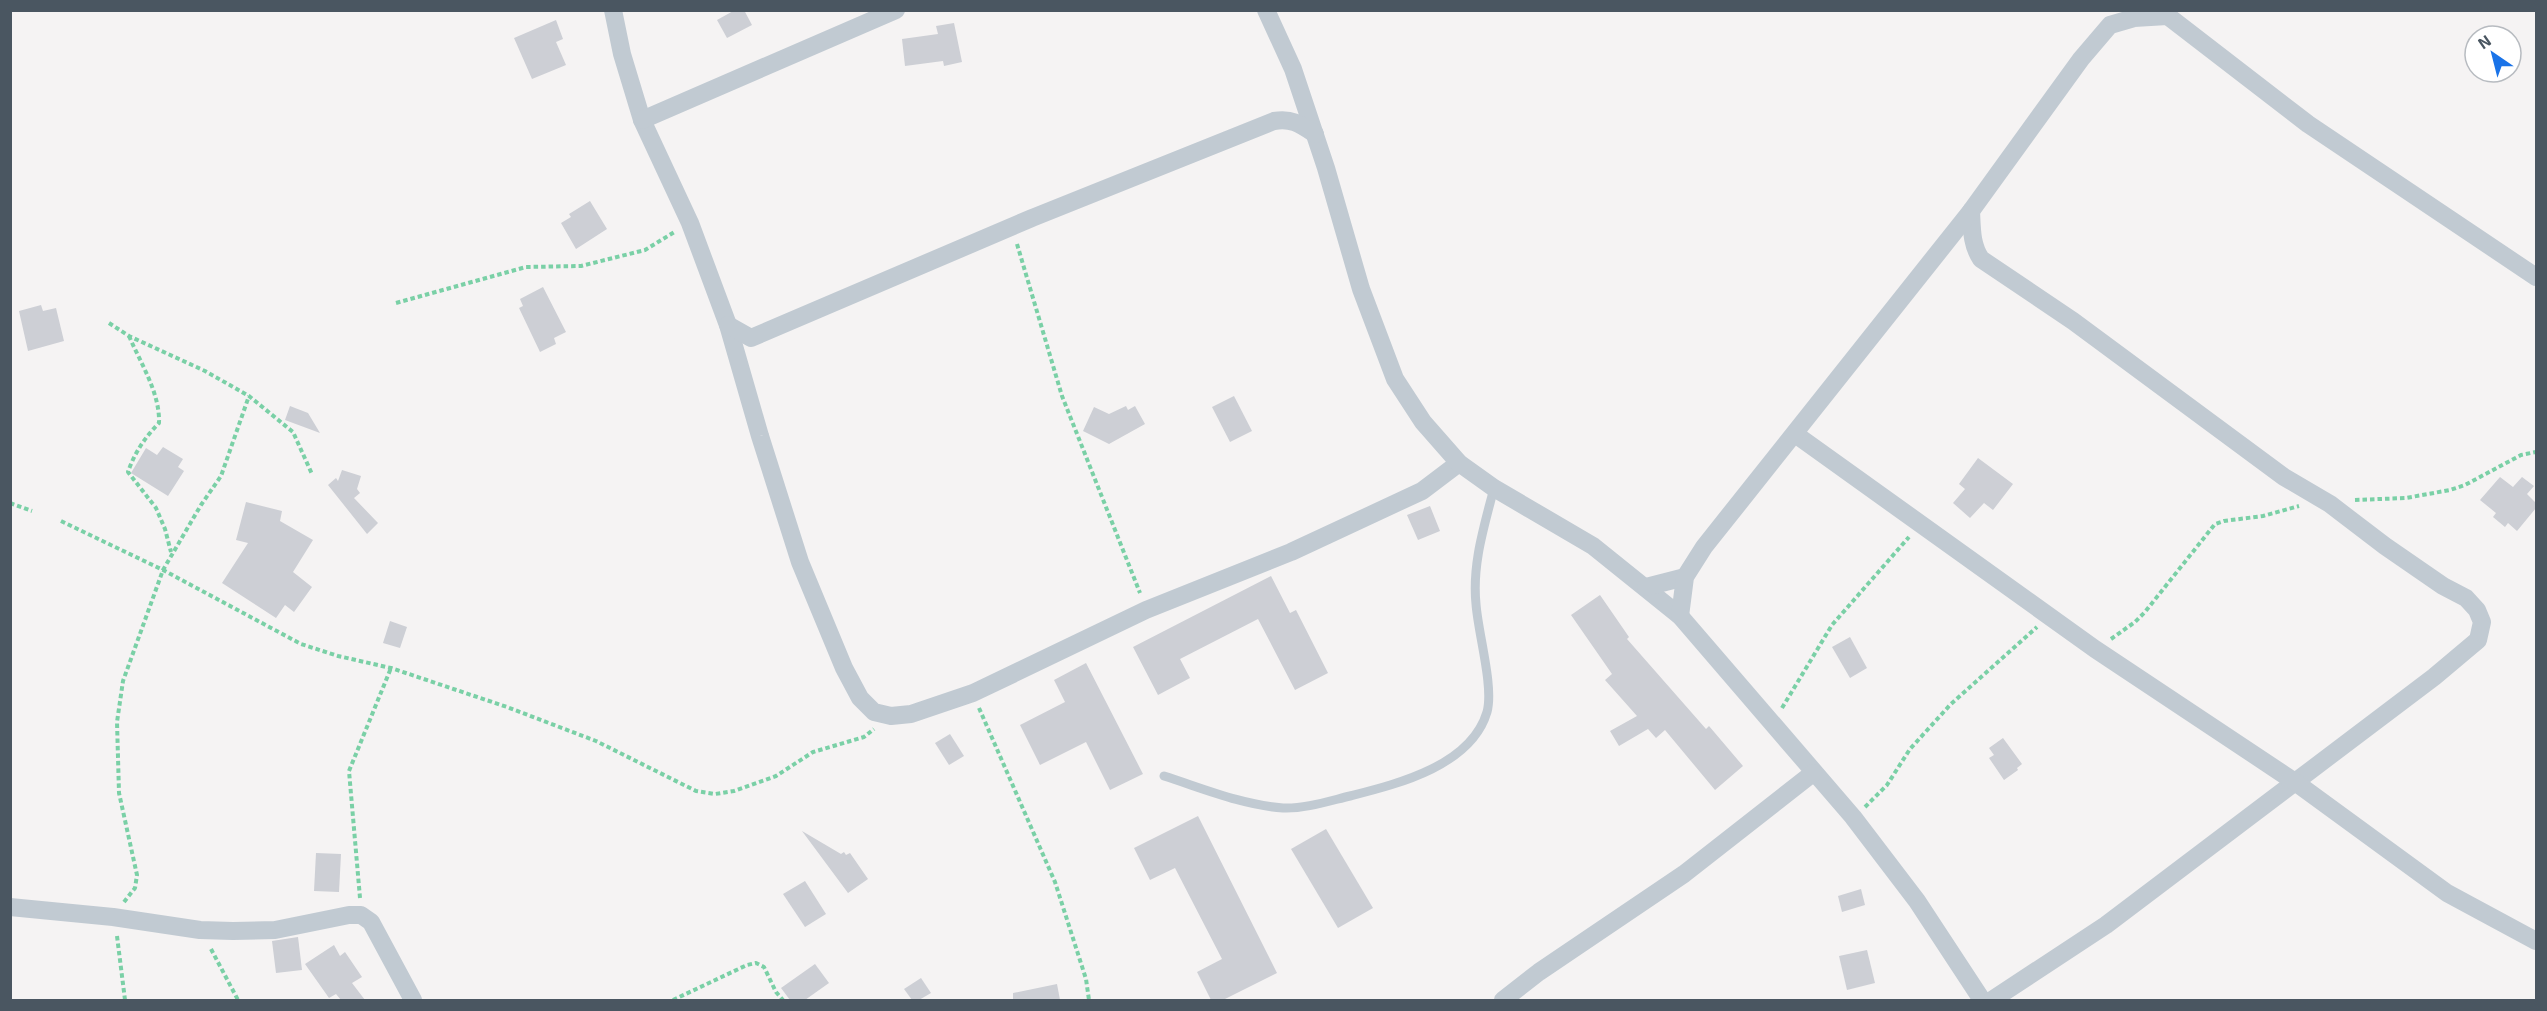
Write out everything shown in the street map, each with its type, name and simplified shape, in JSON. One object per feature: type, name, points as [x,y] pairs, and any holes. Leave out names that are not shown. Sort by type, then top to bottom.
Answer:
[{"type":"street","points":[[613,10],[622,54],[642,120],[690,223],[728,325],[800,562],[844,668],[860,698],[874,712],[891,716],[911,714],[973,693],[1146,610],[1291,552],[1422,491],[1459,464]]},
{"type":"street","points":[[642,120],[896,10]]},
{"type":"street","points":[[1266,10],[1293,69],[1315,134],[1361,289],[1395,380],[1423,422],[1459,464],[1494,488],[1593,546],[1680,616],[1853,817],[1917,901],[1982,1000]]},
{"type":"street","points":[[1680,616],[1685,577],[1704,547],[1971,210],[2110,18],[2134,18],[2164,13],[2308,124],[2536,278]]},
{"type":"street","points":[[728,325],[751,338],[1011,226],[1275,122],[1287,119],[1295,121],[1315,134]]},
{"type":"street","points":[[1971,210],[1972,239],[1981,259],[2073,321],[2284,477],[2326,501],[2385,546],[2443,586],[2466,598],[2477,610],[2482,622],[2478,640],[2434,677],[2106,926],[1992,1000]]},
{"type":"street","points":[[1795,434],[2095,649],[2295,782],[2447,893],[2536,940]]},
{"type":"street","points":[[1646,587],[1685,577]]},
{"type":"street","points":[[1503,1000],[1539,972],[1684,874],[1813,773]]},
{"type":"street","points":[[10,907],[113,917],[200,930],[275,930],[349,915],[361,915],[371,922],[413,1000]]},
{"type":"lane","points":[[1164,776],[1247,802],[1284,808],[1324,803],[1381,788],[1426,773],[1455,755],[1477,731],[1486,713],[1490,693],[1475,602],[1476,558],[1494,488]]},
{"type":"path","points":[[396,303],[526,267],[581,266],[645,250],[690,223]]},
{"type":"path","points":[[1011,226],[1062,396],[1146,610]]},
{"type":"path","points":[[109,323],[129,336],[205,371],[249,396],[293,432],[312,474]]},
{"type":"path","points":[[129,336],[152,387],[159,411],[159,423],[151,431],[133,459],[128,472],[156,508],[165,529],[171,553]]},
{"type":"path","points":[[125,1000],[120,949],[113,917],[135,888],[137,875],[119,793],[117,722],[123,681],[163,570],[171,553],[221,476],[249,396]]},
{"type":"path","points":[[2095,649],[2140,617],[2216,524],[2326,501],[2406,498],[2450,490],[2465,485],[2521,455],[2536,452]]},
{"type":"path","points":[[10,503],[32,511]]},
{"type":"path","points":[[61,521],[163,570],[301,644],[338,656],[392,668],[507,707],[596,741],[696,791],[715,794],[734,791],[776,776],[813,752],[864,737],[891,716]]},
{"type":"path","points":[[1772,724],[1832,625],[1921,524]]},
{"type":"path","points":[[1853,817],[1887,786],[1910,748],[1950,705],[2050,615]]},
{"type":"path","points":[[361,915],[349,771],[392,668]]},
{"type":"path","points":[[973,693],[1055,882],[1086,979],[1089,1000]]},
{"type":"path","points":[[200,930],[238,1000]]},
{"type":"path","points":[[673,1000],[747,965],[756,963],[765,967],[776,992],[783,1000]]},
{"type":"building","points":[[735,10],[744,10],[752,25],[727,38],[717,20]]},
{"type":"building","points":[[556,20],[563,39],[556,42],[566,65],[532,79],[514,38]]},
{"type":"building","points":[[954,23],[962,62],[944,66],[943,61],[905,66],[902,39],[938,34],[936,26]]},
{"type":"building","points":[[590,201],[607,229],[576,249],[561,223],[571,217],[569,214]]},
{"type":"building","points":[[543,287],[566,332],[554,338],[556,344],[540,352],[519,308],[523,306],[520,299]]},
{"type":"building","points":[[41,305],[43,311],[56,308],[64,341],[28,351],[19,311]]},
{"type":"building","points":[[1234,396],[1252,431],[1230,442],[1212,407]]},
{"type":"building","points":[[290,406],[308,413],[320,433],[285,420]]},
{"type":"building","points":[[1126,406],[1128,410],[1135,406],[1145,424],[1109,444],[1083,431],[1094,407],[1109,414]]},
{"type":"building","points":[[163,447],[183,459],[178,467],[184,471],[168,496],[131,473],[146,448],[157,455]]},
{"type":"building","points":[[1978,458],[2013,484],[1993,510],[1984,503],[1970,518],[1953,503],[1965,489],[1959,484]]},
{"type":"building","points":[[342,470],[361,476],[357,489],[360,493],[354,498],[378,523],[367,534],[328,485],[336,478],[338,481]]},
{"type":"building","points":[[2500,477],[2513,487],[2522,477],[2534,486],[2527,494],[2536,503],[2536,508],[2517,531],[2508,523],[2505,527],[2493,517],[2496,513],[2480,500]]},
{"type":"building","points":[[246,502],[282,511],[280,521],[313,540],[293,572],[312,587],[294,612],[285,605],[276,618],[222,583],[248,543],[236,540]]},
{"type":"building","points":[[1430,506],[1440,531],[1418,540],[1407,515]]},
{"type":"building","points":[[1271,576],[1290,613],[1296,610],[1328,673],[1295,690],[1258,619],[1180,659],[1190,678],[1158,695],[1133,647]]},
{"type":"building","points":[[1600,595],[1629,637],[1627,639],[1706,729],[1709,726],[1743,766],[1715,790],[1665,730],[1656,738],[1648,729],[1619,746],[1610,731],[1637,716],[1605,680],[1612,674],[1571,615]]},
{"type":"building","points":[[390,621],[407,627],[400,648],[383,643]]},
{"type":"building","points":[[1850,637],[1867,668],[1850,678],[1832,647]]},
{"type":"building","points":[[1086,663],[1143,774],[1110,790],[1086,742],[1040,765],[1020,725],[1065,702],[1054,680]]},
{"type":"building","points":[[950,734],[964,756],[949,765],[935,743]]},
{"type":"building","points":[[2003,738],[2022,764],[2017,768],[2018,770],[2004,780],[1989,758],[1994,755],[1989,748]]},
{"type":"building","points":[[1198,816],[1277,973],[1223,1000],[1211,1000],[1197,972],[1222,959],[1175,868],[1150,880],[1134,848]]},
{"type":"building","points":[[1326,829],[1373,908],[1338,928],[1291,849]]},
{"type":"building","points":[[802,831],[841,854],[850,853],[868,879],[848,893]]},
{"type":"building","points":[[316,853],[341,854],[339,892],[314,891]]},
{"type":"building","points":[[805,881],[826,914],[805,927],[783,894]]},
{"type":"building","points":[[1861,889],[1865,905],[1842,912],[1838,896]]},
{"type":"building","points":[[298,937],[302,970],[276,973],[272,941]]},
{"type":"building","points":[[334,945],[340,956],[345,952],[362,977],[352,983],[365,1000],[341,1000],[336,994],[329,998],[305,964]]},
{"type":"building","points":[[1867,950],[1875,983],[1847,990],[1839,956]]},
{"type":"building","points":[[815,964],[829,983],[805,1000],[790,1000],[781,988]]},
{"type":"building","points":[[921,978],[931,993],[919,1000],[912,1000],[904,989]]},
{"type":"building","points":[[1057,984],[1060,1000],[1013,1000],[1013,993]]}]
